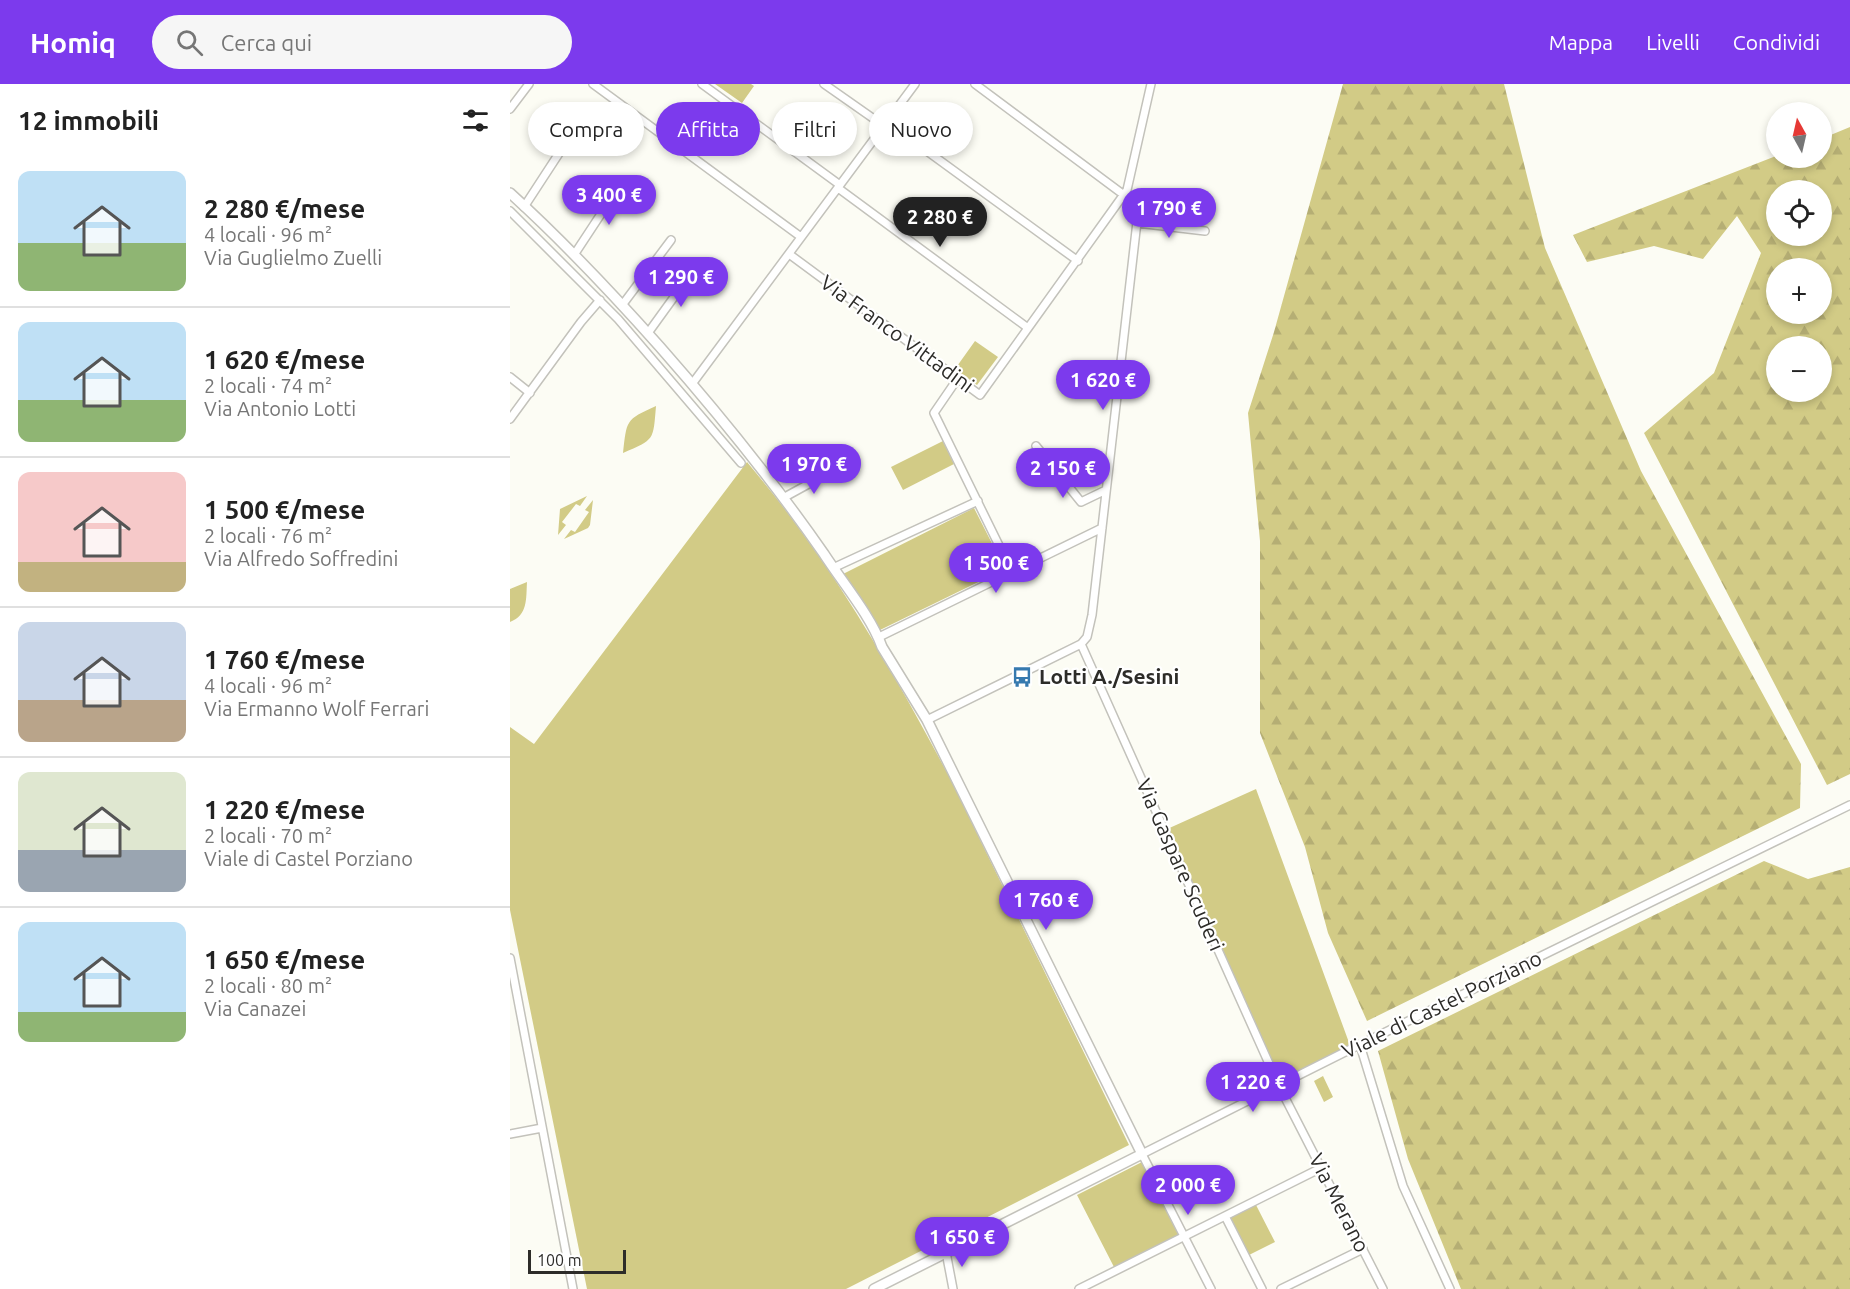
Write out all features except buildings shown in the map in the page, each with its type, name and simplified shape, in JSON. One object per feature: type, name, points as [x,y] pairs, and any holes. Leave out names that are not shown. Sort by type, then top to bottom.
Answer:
[{"type":"street","points":[[510,109],[529,84]]},
{"type":"street","points":[[593,84],[801,237]]},
{"type":"street","points":[[702,84],[1028,328]]},
{"type":"street","points":[[824,84],[869,114]]},
{"type":"street","points":[[902,102],[915,84]]},
{"type":"street","points":[[927,720],[1081,644],[1088,637],[1138,213],[1136,207],[1124,195],[975,84]]},
{"type":"street","name":"Via Franco Vittadini","points":[[789,254],[980,395],[1127,190],[1151,84]]},
{"type":"street","points":[[692,384],[869,146]]},
{"type":"street","points":[[524,207],[557,156]]},
{"type":"street","points":[[930,156],[1078,261]]},
{"type":"street","points":[[574,255],[622,183]]},
{"type":"street","points":[[510,193],[623,304],[692,384],[783,498],[879,638],[882,647],[927,720],[1211,1289]]},
{"type":"street","points":[[510,211],[622,323],[741,463]]},
{"type":"street","points":[[1137,223],[1205,231]]},
{"type":"street","points":[[623,304],[671,240]]},
{"type":"street","points":[[648,333],[695,268]]},
{"type":"street","points":[[510,419],[581,322],[600,300]]},
{"type":"street","points":[[510,377],[530,393]]},
{"type":"street","points":[[957,378],[934,413],[1012,572]]},
{"type":"street","points":[[1036,446],[1082,502],[1106,490]]},
{"type":"street","points":[[783,498],[834,470]]},
{"type":"street","points":[[833,568],[978,501]]},
{"type":"street","points":[[879,638],[1102,528]]},
{"type":"street","name":"Via Gaspare Scuderi","points":[[1081,644],[1279,1086]]},
{"type":"street","name":"Viale di Castel Porziano","points":[[874,1289],[1360,1045],[1850,805]]},
{"type":"street","points":[[510,958],[573,1289]]},
{"type":"street","points":[[1360,1045],[1403,1186],[1450,1289]]},
{"type":"street","name":"Via Merano","points":[[1279,1086],[1383,1289]]},
{"type":"street","points":[[510,1134],[542,1128]]},
{"type":"street","points":[[1079,1289],[1321,1168]]},
{"type":"street","points":[[1225,1216],[1262,1289]]},
{"type":"street","points":[[1281,1289],[1363,1249]]},
{"type":"street","points":[[946,1252],[953,1289]]},
{"type":"green space","points":[[715,84],[751,84],[754,86],[741,102]]},
{"type":"green space","points":[[1343,84],[1504,84],[1545,248],[1641,471],[1801,764],[1800,808],[1367,1021],[1328,933],[1305,847],[1260,733],[1260,541],[1248,413],[1274,332]]},
{"type":"green space","points":[[1850,127],[1850,774],[1827,785],[1644,433],[1714,373],[1761,253],[1737,216],[1703,259],[1654,246],[1587,262],[1573,235],[1766,160],[1766,168],[1832,168],[1832,134]]},
{"type":"green space","points":[[975,341],[998,357],[977,385],[955,369]]},
{"type":"green space","points":[[656,406],[653,433],[641,445],[623,453],[629,422]]},
{"type":"green space","points":[[943,441],[954,464],[903,490],[891,467]]},
{"type":"green space","points":[[747,462],[792,518],[840,587],[915,713],[950,778],[1129,1145],[846,1289],[587,1289],[510,910],[510,727],[534,744]]},
{"type":"green space","points":[[587,496],[580,506],[576,504],[562,522],[566,525],[558,535],[560,509]]},
{"type":"green space","points":[[593,500],[588,528],[564,539],[571,530],[575,532],[589,512],[585,510]]},
{"type":"green space","points":[[974,508],[1005,569],[880,630],[843,574]]},
{"type":"green space","points":[[527,582],[523,611],[510,622],[510,589]]},
{"type":"green space","points":[[1256,789],[1351,1048],[1279,1086],[1165,830]]},
{"type":"green space","points":[[1764,861],[1808,879],[1850,867],[1850,1289],[1461,1289],[1408,1159],[1378,1051]]},
{"type":"green space","points":[[1323,1076],[1333,1097],[1324,1102],[1314,1081]]},
{"type":"green space","points":[[1142,1162],[1179,1235],[1114,1267],[1077,1195]]},
{"type":"green space","points":[[1256,1205],[1275,1242],[1249,1255],[1230,1218]]},
{"type":"place","name":"Lotti A./Sesini","points":[[1022,677]]}]
